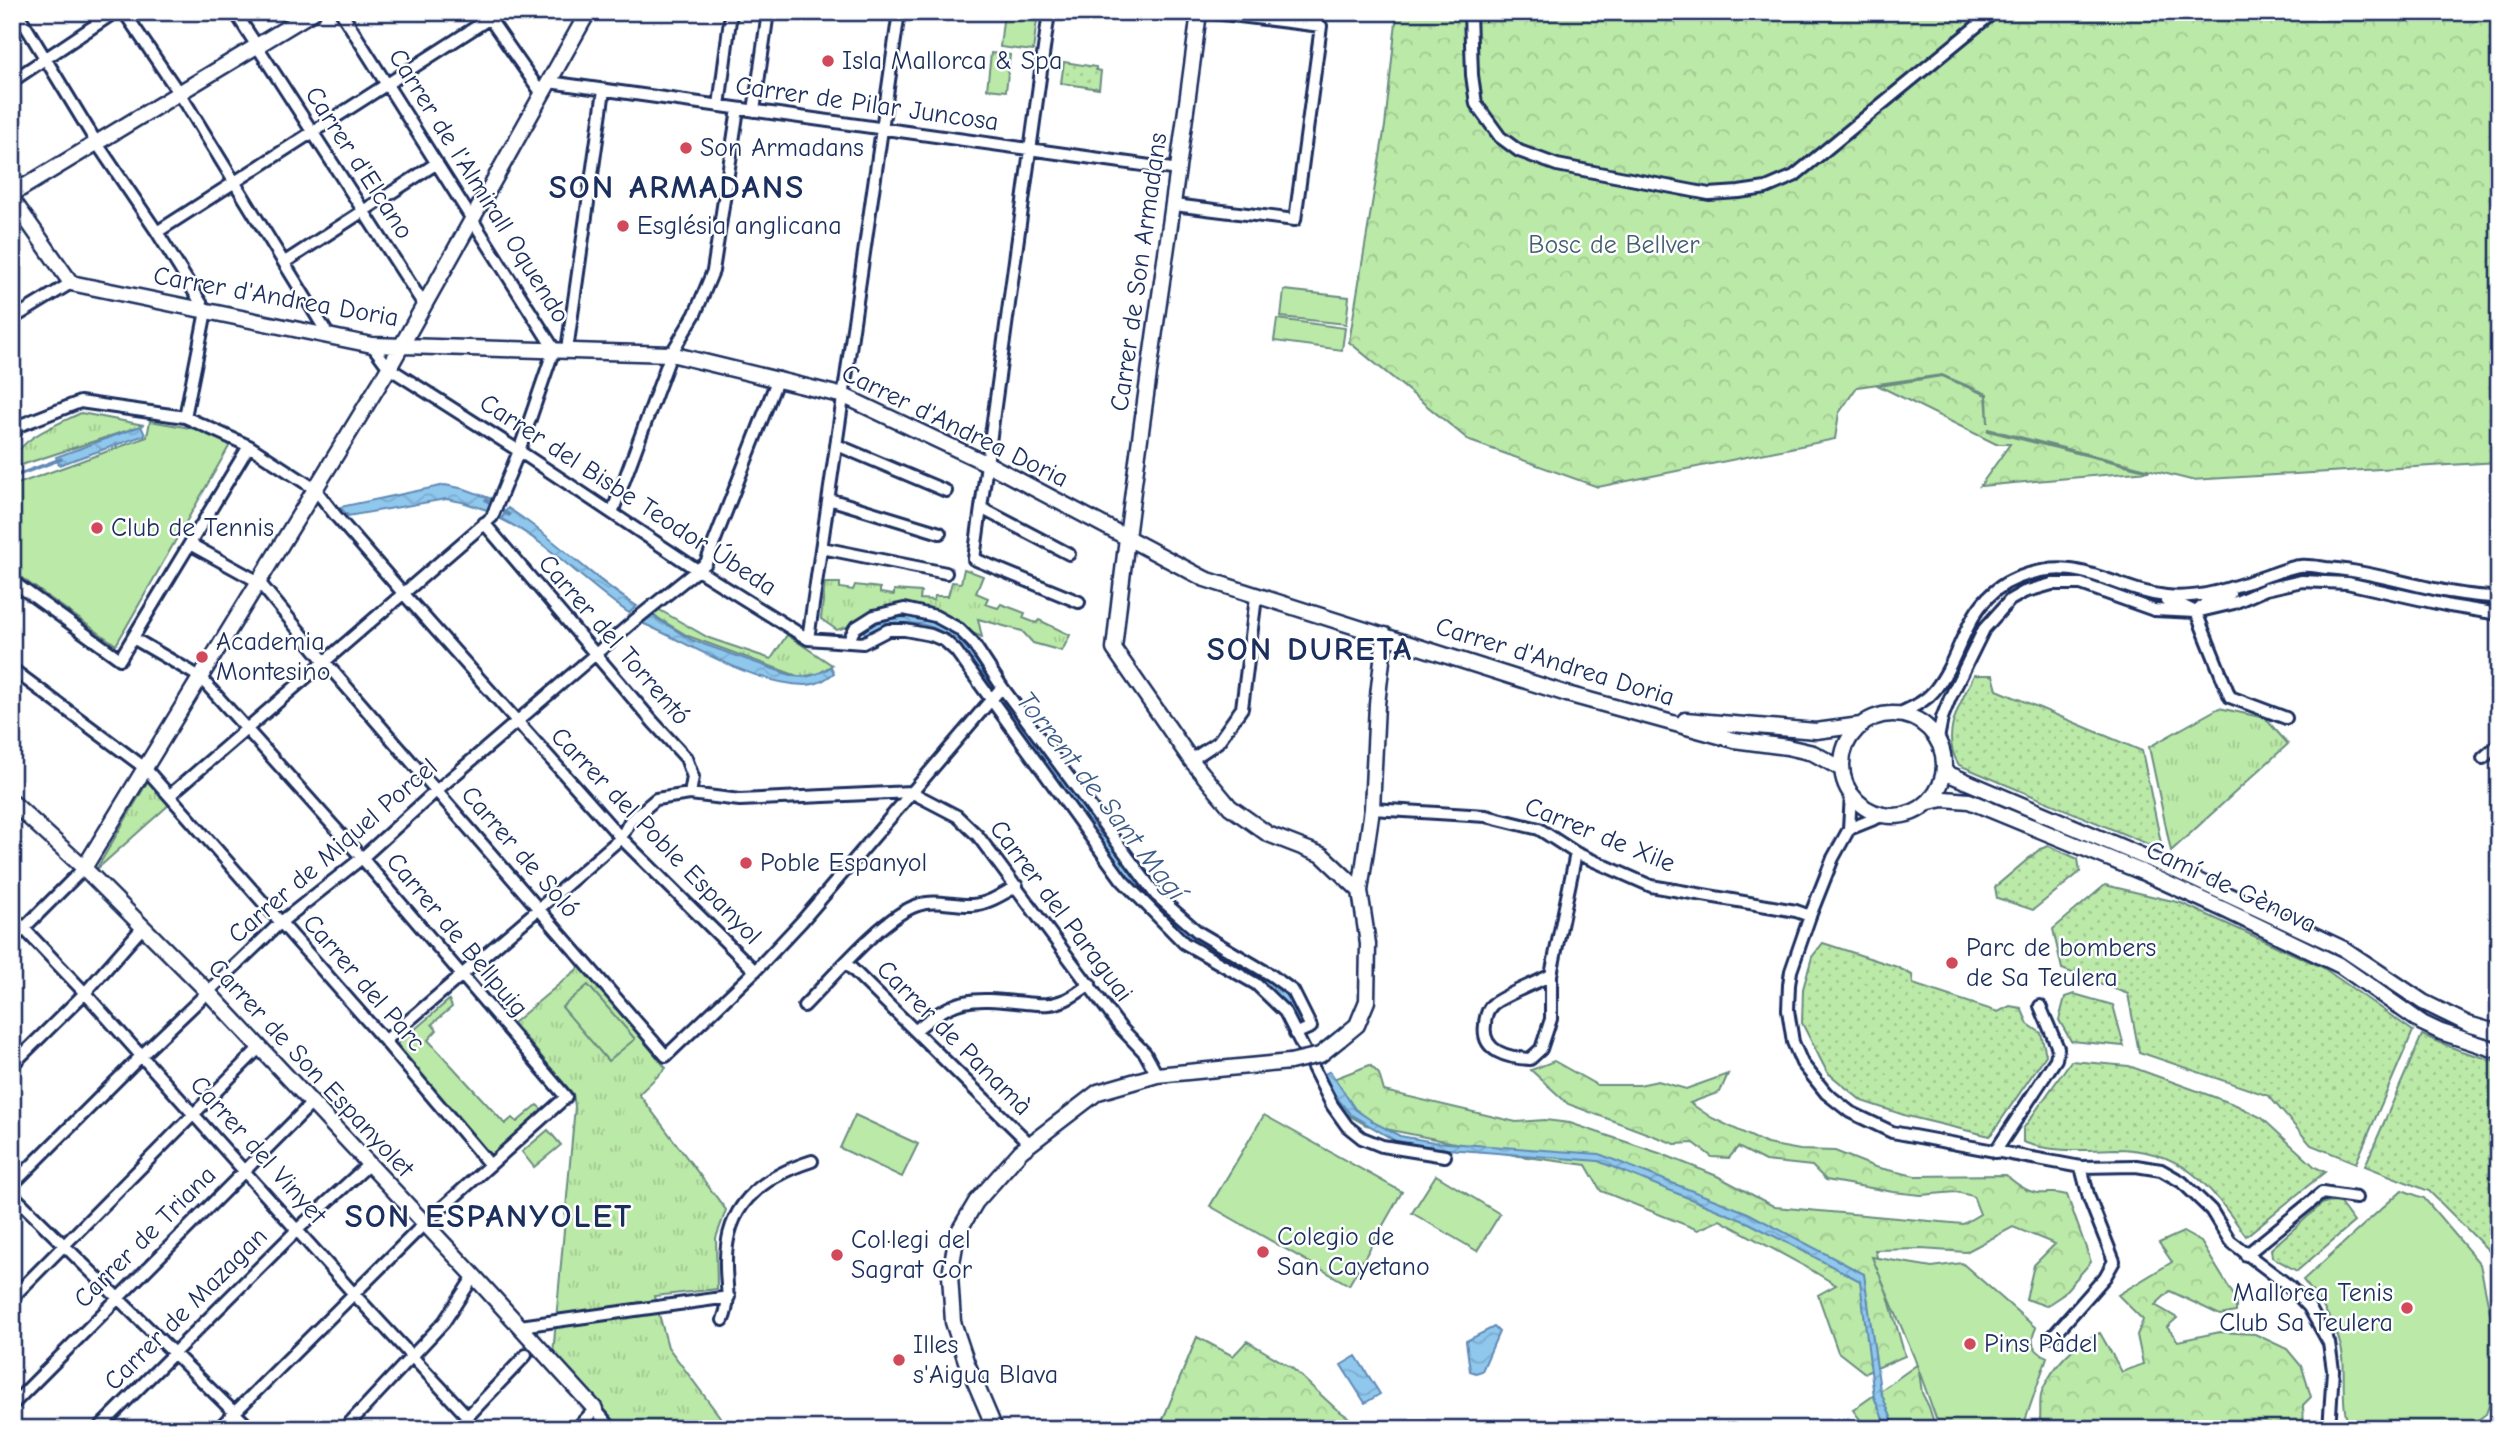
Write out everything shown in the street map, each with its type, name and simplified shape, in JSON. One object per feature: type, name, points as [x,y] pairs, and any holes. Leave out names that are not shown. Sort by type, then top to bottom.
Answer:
[{"type":"street","points":[[17,12],[96,142],[206,311],[185,417]]},
{"type":"street","points":[[12,81],[115,12]]},
{"type":"street","points":[[124,12],[179,93],[328,336]]},
{"type":"street","name":"Carrer d'Elcano","points":[[235,12],[424,305]]},
{"type":"street","points":[[12,319],[71,283],[14,190],[313,12]]},
{"type":"street","name":"Carrer de l'Almirall Oquendo","points":[[341,12],[472,220],[560,349]]},
{"type":"street","points":[[12,940],[84,868],[389,368],[588,12]]},
{"type":"street","points":[[719,106],[731,12]]},
{"type":"street","points":[[754,111],[768,12]]},
{"type":"street","points":[[808,639],[899,12]]},
{"type":"street","points":[[1049,12],[974,559],[1079,601]]},
{"type":"street","name":"Carrer de Son Armadans","points":[[1199,12],[1126,539],[1114,649],[1191,760],[1230,807],[1268,834],[1322,855],[1360,891]]},
{"type":"street","points":[[1174,205],[1295,220],[1321,26],[1206,12]]},
{"type":"street","points":[[1470,12],[1472,75],[1476,104],[1500,137],[1519,151],[1557,165],[1709,194],[1766,188],[1794,176],[1994,12]]},
{"type":"street","points":[[157,232],[388,84],[488,15],[546,88]]},
{"type":"street","name":"Carrer de Pilar Juncosa","points":[[546,88],[604,90],[1179,170]]},
{"type":"street","points":[[170,795],[488,520],[500,498],[560,349],[604,90]]},
{"type":"street","points":[[612,513],[671,354],[695,314],[713,271],[738,108]]},
{"type":"street","points":[[285,262],[437,163]]},
{"type":"street","name":"Carrer d'Andrea Doria","points":[[71,283],[372,345],[671,354],[844,396],[988,464],[1205,579],[1567,694],[1734,740],[1812,753],[1842,769]]},
{"type":"street","points":[[372,345],[389,368]]},
{"type":"street","name":"Carrer del Bisbe Teodor Úbeda","points":[[389,368],[808,639],[849,642]]},
{"type":"street","name":"Carrer de Miquel Porcel","points":[[12,1185],[207,991],[281,922],[362,858],[595,654],[706,563],[778,378]]},
{"type":"street","points":[[12,439],[15,421],[80,402],[185,417],[249,446],[315,489]]},
{"type":"street","points":[[837,445],[946,491]]},
{"type":"street","points":[[12,581],[120,659],[249,446]]},
{"type":"street","name":"Carrer del Poble Espanyol","points":[[315,489],[335,516],[621,838],[755,971],[802,920],[996,693]]},
{"type":"street","points":[[829,499],[940,533]]},
{"type":"street","points":[[981,508],[1069,554]]},
{"type":"street","name":"Carrer del Torrentó","points":[[488,520],[595,654],[686,758],[693,777],[690,794]]},
{"type":"street","points":[[190,544],[259,582]]},
{"type":"street","points":[[822,548],[946,573]]},
{"type":"street","points":[[1899,714],[1922,702],[1935,690],[1968,623],[2001,586],[2050,569],[2082,569],[2143,591],[2167,596],[2194,597],[2300,566],[2348,569],[2453,593],[2499,597]]},
{"type":"street","points":[[1938,739],[1950,698],[1984,629],[2001,608],[2024,592],[2052,584],[2081,584],[2154,610],[2196,612],[2223,606],[2266,589],[2302,581],[2347,583],[2438,604],[2499,613]]},
{"type":"street","name":"Carrer de Soló","points":[[259,582],[324,661],[666,1056],[755,971]]},
{"type":"street","points":[[2196,612],[2208,601],[2245,589],[2248,582]]},
{"type":"street","points":[[2143,591],[2151,599],[2177,603],[2196,612],[2230,697],[2286,718]]},
{"type":"street","points":[[2453,593],[2462,602],[2485,604],[2499,613]]},
{"type":"street","points":[[1191,760],[1218,742],[1241,708],[1256,597]]},
{"type":"street","points":[[1295,1034],[1311,1027],[1293,991],[1198,932],[1156,895],[1096,828],[996,693],[956,650],[931,635],[905,630],[888,630],[863,643],[849,642],[855,628],[874,616],[904,610],[935,616],[959,629],[973,643],[996,693],[1096,828],[1122,880],[1184,943],[1256,984],[1285,1013],[1295,1034],[1332,1105],[1347,1126],[1362,1138],[1382,1146],[1445,1156]]},
{"type":"street","points":[[995,1429],[966,1362],[953,1322],[950,1275],[957,1234],[976,1202],[1021,1151],[1098,1092],[1157,1075],[1290,1062],[1320,1055],[1357,1025],[1367,1001],[1368,944],[1360,891],[1372,809],[1377,704],[1385,635]]},
{"type":"street","name":"Carrer de Bellpuig","points":[[133,638],[200,677],[362,858],[566,1097],[489,1166]]},
{"type":"street","name":"Carrer del Parc","points":[[12,669],[145,768],[385,1041],[489,1166]]},
{"type":"street","points":[[1639,714],[1740,726],[1816,731],[1861,725]]},
{"type":"street","points":[[1899,714],[1912,717],[1927,726],[1938,739],[1944,755],[1944,772],[1939,788],[1929,802],[1915,811],[1884,815],[1868,810],[1846,785],[1842,769],[1843,752],[1850,736],[1861,725],[1877,716],[1899,714]]},
{"type":"street","points":[[2483,758],[2499,744]]},
{"type":"street","name":"Camí de Gènova","points":[[1944,772],[2202,883],[2344,950],[2423,1002],[2457,1019],[2499,1033]]},
{"type":"street","name":"Carrer del Poble Espanyol","points":[[385,1041],[621,838],[630,821],[656,799],[690,794],[740,800],[911,792]]},
{"type":"street","name":"Carrer del Paraguai","points":[[911,792],[957,816],[978,836],[1120,1027],[1146,1053],[1157,1075]]},
{"type":"street","points":[[1852,794],[1849,830],[1833,858],[1791,971],[1788,1010],[1793,1042],[1802,1063],[1826,1093],[1850,1112],[1892,1132],[2081,1167],[2136,1166],[2161,1170],[2182,1182],[2211,1210],[2230,1241],[2290,1286],[2309,1307],[2329,1343],[2333,1370],[2329,1429]]},
{"type":"street","name":"Camí de Gènova","points":[[1929,802],[1944,799],[1969,801],[2142,872],[2341,966],[2423,1023],[2441,1032],[2499,1051]]},
{"type":"street","name":"Carrer de Son Espanyolet","points":[[12,802],[84,868],[207,991],[474,1276],[612,1429]]},
{"type":"street","name":"Carrer de Xile","points":[[1372,809],[1486,816],[1539,829],[1576,853],[1651,886],[1796,911],[1810,916]]},
{"type":"street","points":[[1849,830],[1884,815]]},
{"type":"street","points":[[1551,975],[1493,1004],[1487,1014],[1484,1037],[1499,1053],[1530,1059],[1541,1048],[1550,1018],[1551,975],[1576,853]]},
{"type":"street","points":[[804,1006],[882,927],[900,913],[920,904],[974,905],[997,898],[1017,886]]},
{"type":"street","name":"Carrer del Vinyet","points":[[12,916],[142,1055],[354,1294],[468,1417]]},
{"type":"street","points":[[12,1065],[85,993],[143,927]]},
{"type":"street","name":"Carrer de Panamà","points":[[846,963],[1030,1144]]},
{"type":"street","points":[[915,1031],[932,1016],[953,1004],[980,999],[1047,1005],[1062,1002],[1090,984]]},
{"type":"street","points":[[1995,1152],[2056,1059],[2058,1048],[2040,1006]]},
{"type":"street","points":[[12,1298],[260,1048]]},
{"type":"street","name":"Carrer de Triana","points":[[12,1405],[312,1102]]},
{"type":"street","points":[[723,1320],[729,1297],[726,1247],[742,1205],[749,1195],[771,1177],[812,1161]]},
{"type":"street","name":"Carrer de Mazagan","points":[[98,1429],[298,1229],[368,1165]]},
{"type":"street","points":[[218,1429],[424,1224],[489,1166]]},
{"type":"street","points":[[2053,1336],[2105,1277],[2114,1261],[2089,1198],[2081,1167]]},
{"type":"street","points":[[2246,1255],[2322,1193],[2356,1198]]},
{"type":"street","points":[[12,1194],[251,1429]]},
{"type":"street","points":[[344,1429],[444,1322],[474,1276]]},
{"type":"street","points":[[520,1326],[729,1297]]},
{"type":"street","points":[[456,1429],[526,1355]]},
{"type":"street","points":[[576,1429],[595,1409]]},
{"type":"green space","points":[[1004,12],[1038,12],[1033,51],[1000,47]]},
{"type":"green space","name":"Bosc de Bellver","points":[[1397,12],[2499,12],[2499,462],[2191,480],[1988,429],[2149,471],[1980,486],[2010,444],[1996,444],[1879,386],[1942,376],[1986,395],[1988,423],[1987,394],[1942,375],[1857,387],[1839,413],[1835,439],[1598,487],[1470,441],[1349,342],[1385,126]]},
{"type":"green space","points":[[991,53],[1010,55],[1006,91],[987,89]]},
{"type":"green space","points":[[1064,62],[1096,67],[1096,70],[1101,71],[1099,89],[1061,83]]},
{"type":"green space","points":[[1284,290],[1349,297],[1346,324],[1281,317]]},
{"type":"green space","points":[[1277,319],[1345,328],[1342,350],[1274,341]]},
{"type":"green space","points":[[81,413],[144,425],[12,468],[14,458],[28,441]]},
{"type":"green space","name":"Club de Tennis","points":[[150,421],[219,433],[231,443],[116,645],[12,571],[12,486],[147,437]]},
{"type":"green space","points":[[964,569],[983,576],[976,593],[988,598],[985,604],[998,608],[1001,604],[1025,613],[1023,618],[1036,623],[1039,620],[1070,635],[1062,651],[1033,643],[1022,631],[978,619],[982,637],[910,607],[837,630],[821,619],[825,583],[840,583],[840,588],[853,590],[855,585],[880,588],[880,593],[894,595],[894,590],[921,592],[920,599],[934,600],[935,596],[948,596],[952,582],[961,583]]},
{"type":"green space","points":[[658,609],[709,638],[771,659],[787,635],[832,665],[818,674],[800,677],[688,636],[653,615]]},
{"type":"green space","points":[[1974,675],[1993,675],[1997,690],[2142,751],[2161,843],[2157,848],[1959,765],[1951,742],[1954,719]]},
{"type":"green space","points":[[2219,708],[2265,718],[2288,744],[2171,851],[2149,747]]},
{"type":"green space","points":[[148,781],[171,803],[96,870]]},
{"type":"green space","points":[[2049,846],[2078,859],[2080,872],[2033,910],[1997,898],[1995,887],[2040,849]]},
{"type":"green space","points":[[2105,885],[2181,903],[2322,967],[2413,1031],[2356,1163],[2311,1145],[2269,1096],[2139,1052],[2128,994],[2062,969],[2053,929]]},
{"type":"green space","points":[[1823,943],[1897,967],[1912,975],[1913,984],[1998,1012],[2010,1006],[2021,1008],[2028,1024],[2041,1033],[2046,1055],[1990,1136],[1907,1116],[1862,1101],[1827,1072],[1802,1023],[1803,989],[1812,957]]},
{"type":"green space","points":[[581,966],[666,1068],[639,1094],[726,1210],[716,1238],[717,1289],[654,1296],[668,1347],[729,1429],[619,1429],[553,1354],[575,1106],[573,1094],[513,1023]]},
{"type":"green space","points":[[588,985],[635,1039],[608,1061],[562,1007]]},
{"type":"green space","points":[[2074,994],[2113,1005],[2124,1046],[2071,1041],[2059,1020],[2065,997]]},
{"type":"green space","points":[[449,1000],[452,1007],[432,1024],[437,1030],[428,1040],[505,1124],[512,1118],[517,1122],[537,1105],[545,1112],[490,1161],[394,1047]]},
{"type":"green space","points":[[2422,1035],[2461,1051],[2499,1062],[2499,1249],[2491,1253],[2429,1191],[2365,1166]]},
{"type":"green space","points":[[1554,1061],[1597,1085],[1639,1085],[1658,1081],[1686,1089],[1728,1074],[1720,1092],[1690,1103],[1712,1118],[1767,1144],[1800,1150],[1835,1151],[1875,1167],[1915,1176],[2006,1175],[2029,1191],[2067,1195],[2091,1262],[2061,1296],[2046,1306],[2026,1299],[2034,1265],[2055,1244],[2013,1227],[1966,1252],[1875,1250],[1905,1356],[1865,1373],[1838,1352],[1818,1295],[1836,1285],[1808,1268],[1720,1220],[1698,1230],[1601,1191],[1586,1165],[1519,1156],[1366,1125],[1345,1113],[1333,1079],[1370,1065],[1379,1074],[1384,1091],[1516,1122],[1545,1120],[1570,1123],[1717,1176],[1775,1207],[1963,1224],[1980,1214],[1973,1196],[1956,1192],[1921,1195],[1893,1192],[1826,1180],[1812,1166],[1765,1161],[1738,1147],[1729,1158],[1712,1157],[1694,1143],[1675,1144],[1568,1104],[1531,1070]]},
{"type":"green space","points":[[2071,1061],[2129,1066],[2236,1105],[2262,1118],[2315,1167],[2325,1172],[2246,1236],[2206,1186],[2177,1163],[2159,1155],[2114,1149],[2056,1149],[2023,1142],[2023,1129]]},
{"type":"green space","points":[[855,1115],[918,1144],[902,1177],[840,1148]]},
{"type":"green space","points":[[1264,1115],[1402,1192],[1349,1285],[1210,1206]]},
{"type":"green space","points":[[548,1130],[561,1145],[534,1167],[522,1152]]},
{"type":"green space","points":[[1436,1175],[1500,1214],[1477,1251],[1412,1213]]},
{"type":"green space","name":"Mallorca Tenis Club Sa Teulera","points":[[2402,1190],[2424,1198],[2480,1264],[2499,1357],[2499,1385],[2494,1391],[2486,1414],[2466,1429],[2349,1422],[2344,1402],[2343,1357],[2338,1336],[2323,1306],[2303,1280]]},
{"type":"green space","points":[[2339,1202],[2354,1222],[2297,1271],[2272,1257],[2271,1249],[2323,1203]]},
{"type":"green space","points":[[2183,1232],[2201,1242],[2236,1299],[2236,1312],[2220,1315],[2170,1291],[2155,1305],[2177,1318],[2167,1327],[2178,1341],[2220,1332],[2255,1334],[2287,1349],[2302,1367],[2311,1397],[2303,1405],[2304,1429],[2049,1429],[2040,1419],[2042,1391],[2052,1372],[2073,1349],[2100,1333],[2122,1372],[2143,1364],[2137,1335],[2143,1320],[2118,1295],[2172,1262],[2159,1243]]},
{"type":"green space","name":"Pins Pàdel","points":[[1872,1257],[1932,1267],[1962,1263],[2036,1328],[2034,1346],[2047,1357],[2025,1421],[2032,1429],[1940,1429],[1914,1357]]},
{"type":"green space","points":[[1197,1337],[1233,1356],[1247,1341],[1292,1368],[1335,1408],[1365,1429],[1159,1429]]},
{"type":"green space","points":[[1918,1364],[1922,1393],[1936,1429],[1867,1429],[1853,1410]]},
{"type":"water","points":[[141,426],[145,435],[59,465],[56,457]]},
{"type":"water","points":[[445,485],[492,499],[487,510],[446,499],[348,516],[340,507]]},
{"type":"water","points":[[508,508],[637,606],[629,613],[535,539],[501,519]]},
{"type":"water","points":[[651,615],[692,640],[793,676],[812,675],[831,667],[834,673],[821,682],[809,685],[765,678],[722,662],[642,623]]},
{"type":"water","points":[[903,615],[932,620],[943,626],[962,642],[987,676],[981,681],[951,640],[932,628],[921,624],[898,624],[887,626],[868,637],[862,629],[876,621]]},
{"type":"water","points":[[1009,705],[1095,822],[1088,827],[1002,710]]},
{"type":"water","points":[[1103,832],[1136,879],[1164,912],[1180,926],[1225,952],[1221,961],[1182,938],[1156,914],[1096,839]]},
{"type":"water","points":[[1232,957],[1267,979],[1289,998],[1303,1023],[1296,1026],[1228,965]]},
{"type":"water","points":[[1330,1071],[1355,1109],[1400,1136],[1434,1142],[1599,1154],[1748,1213],[1864,1274],[1880,1390],[1896,1429],[1887,1429],[1874,1397],[1860,1281],[1749,1223],[1598,1161],[1399,1143],[1350,1114],[1323,1075]]},
{"type":"water","points":[[1494,1327],[1499,1332],[1482,1371],[1470,1371],[1466,1341]]},
{"type":"water","points":[[1356,1356],[1380,1394],[1365,1403],[1341,1365]]},
{"type":"waterway","name":"Torrent de Sant Magí","points":[[12,477],[61,459]]},
{"type":"waterway","name":"Torrent de Sant Magí","points":[[486,500],[509,515]]},
{"type":"waterway","name":"Torrent de Sant Magí","points":[[983,673],[995,690]]},
{"type":"waterway","name":"Torrent de Sant Magí","points":[[999,696],[1009,709]]},
{"type":"waterway","name":"Torrent de Sant Magí","points":[[1091,820],[1103,836]]},
{"type":"place","name":"Isla Mallorca & Spa","points":[[828,61]]},
{"type":"place","name":"Son Armadans","points":[[686,148]]},
{"type":"place","name":"Església anglicana","points":[[623,226]]},
{"type":"place","name":"Club de Tennis","points":[[97,528]]},
{"type":"place","name":"Academia Montesino","points":[[202,657]]},
{"type":"place","name":"Poble Espanyol","points":[[746,863]]},
{"type":"place","name":"Parc de bombers de Sa Teulera","points":[[1952,963]]},
{"type":"place","name":"Colegio de San Cayetano","points":[[1263,1252]]},
{"type":"place","name":"Col·legi del Sagrat Cor","points":[[837,1255]]},
{"type":"place","name":"Mallorca Tenis Club Sa Teulera","points":[[2407,1308]]},
{"type":"place","name":"Pins Pàdel","points":[[1970,1344]]},
{"type":"place","name":"Illes s'Aigua Blava","points":[[899,1360]]},
{"type":"district","name":"SON ARMADANS","points":[[677,187]]},
{"type":"district","name":"SON DURETA","points":[[1310,649]]},
{"type":"district","name":"SON ESPANYOLET","points":[[489,1216]]}]
